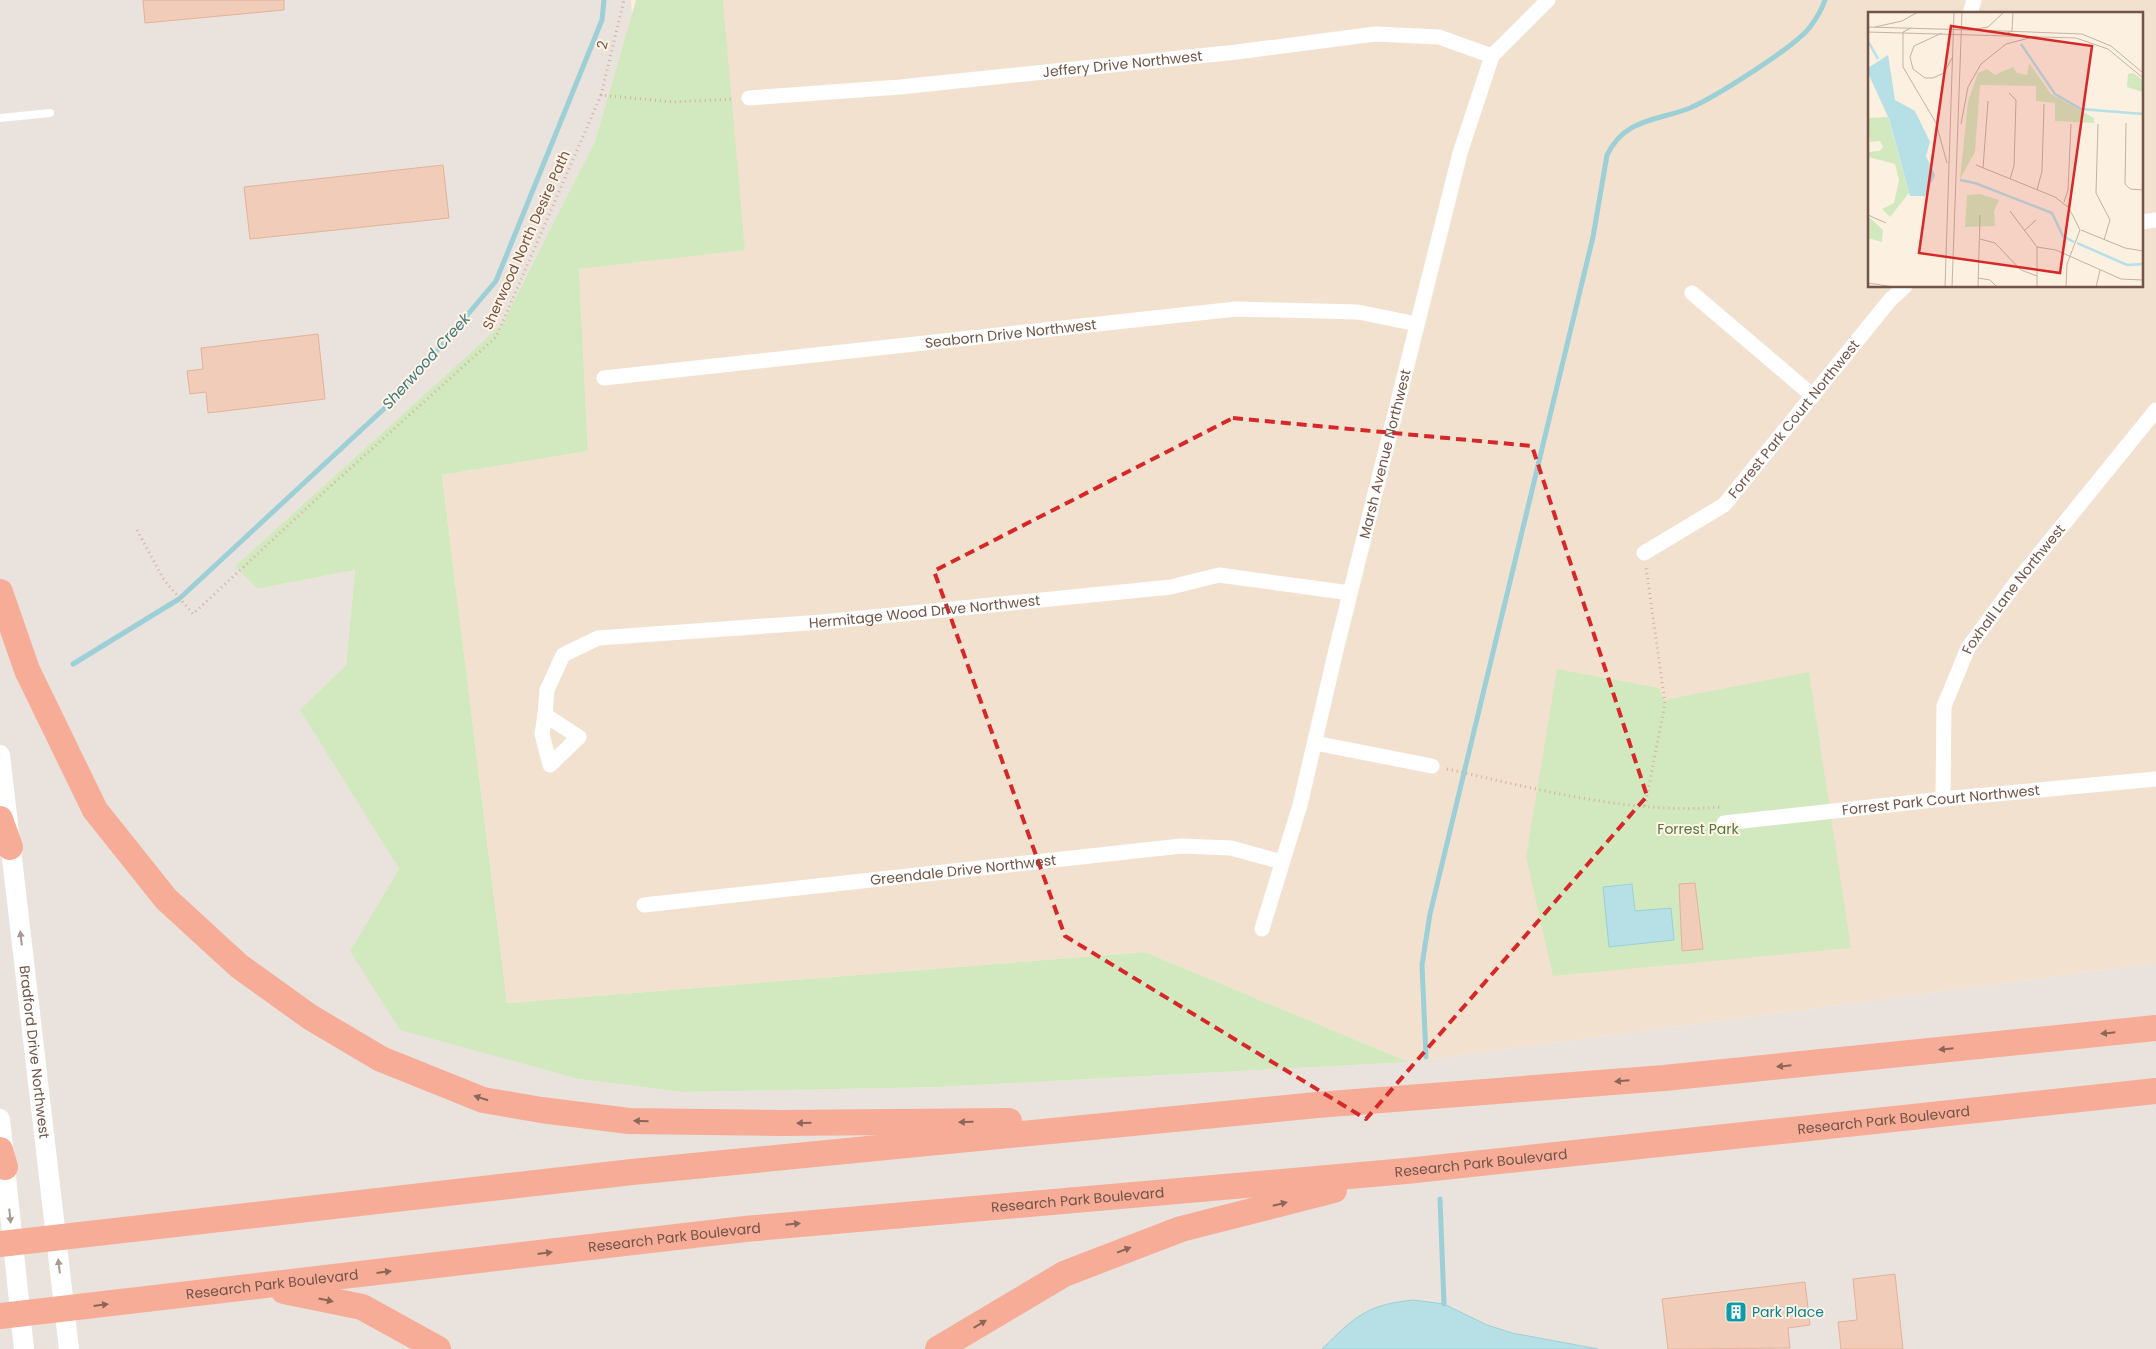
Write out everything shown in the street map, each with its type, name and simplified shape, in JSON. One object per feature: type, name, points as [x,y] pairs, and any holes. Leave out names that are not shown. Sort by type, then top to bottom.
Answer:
[{"type":"highway","points":[[0,592],[27,670],[95,810],[166,899],[239,966],[310,1017],[381,1059],[483,1100],[541,1110],[629,1121],[789,1123],[1190,1120]]},
{"type":"highway","points":[[0,819],[10,846]]},
{"type":"highway","points":[[0,1244],[622,1173],[1190,1120],[1318,1105],[1664,1078],[2156,1028]]},
{"type":"highway","name":"Research Park Boulevard","points":[[0,1316],[745,1229],[1406,1171],[2156,1091]]},
{"type":"highway","points":[[938,1349],[1064,1274],[1172,1232],[1406,1171]]},
{"type":"highway","points":[[261,1286],[362,1307],[438,1349]]},
{"type":"main road","name":"Bradford Drive Northwest","points":[[0,755],[69,1349]]},
{"type":"main road","points":[[0,1119],[24,1349]]},
{"type":"street","name":"Marsh Avenue Northwest","points":[[1262,929],[1315,743],[1350,593],[1460,153],[1492,56],[1548,0]]},
{"type":"street","name":"Jeffery Drive Northwest","points":[[749,98],[920,85],[1227,53],[1375,34],[1440,37],[1492,56]]},
{"type":"street","name":"Forrest Park Court Northwest","points":[[1644,553],[1724,505],[1890,300],[1904,288]]},
{"type":"street","points":[[1692,293],[1813,396]]},
{"type":"street","name":"Seaborn Drive Northwest","points":[[604,378],[1236,309],[1358,312],[1417,324]]},
{"type":"street","name":"Foxhall Lane Northwest","points":[[1943,799],[1944,706],[1968,648],[2016,584],[2156,410]]},
{"type":"street","name":"Hermitage Wood Drive Northwest","points":[[544,715],[547,690],[564,656],[598,638],[822,622],[1104,594],[1171,587],[1220,575],[1350,593]]},
{"type":"street","points":[[1315,743],[1432,766]]},
{"type":"street","name":"Forrest Park Court Northwest","points":[[1724,824],[1943,799],[2156,778]]},
{"type":"street","name":"Greendale Drive Northwest","points":[[644,905],[1181,846],[1231,848],[1282,862]]},
{"type":"lane","points":[[0,118],[50,113]]},
{"type":"path","name":"2","points":[[601,95],[624,0]]},
{"type":"path","points":[[601,95],[673,102],[749,98]]},
{"type":"path","name":"Sherwood North Desire Path","points":[[137,530],[164,580],[194,614],[317,498],[496,337],[601,95]]},
{"type":"path","points":[[1644,553],[1665,703],[1645,806]]},
{"type":"path","points":[[1452,770],[1547,792],[1645,806],[1723,807]]},
{"type":"highlighted area","points":[[1233,418],[1532,446],[1647,796],[1366,1119],[1065,936],[934,571]]},
{"type":"shaded area","points":[[0,0],[631,0],[632,15],[595,141],[502,324],[235,566],[257,589],[355,570],[346,665],[301,710],[399,869],[350,951],[579,1079],[682,1092],[940,1087],[1409,1062],[2156,963],[2156,1349],[0,1349]]},
{"type":"shaded area","points":[[723,0],[2156,0],[2156,963],[1409,1062],[1145,952],[507,1003],[442,475],[588,451],[579,269],[744,249]]},
{"type":"green space","points":[[636,0],[723,0],[745,250],[579,269],[588,451],[442,475],[507,1003],[1145,952],[1409,1062],[940,1087],[682,1092],[579,1079],[400,1030],[350,951],[399,869],[300,710],[346,665],[355,570],[257,589],[235,566],[502,324],[595,141]]},
{"type":"green space","name":"Forrest Park","points":[[1557,669],[1659,688],[1664,700],[1809,672],[1851,948],[1553,976],[1526,857]]},
{"type":"water","points":[[1632,884],[1635,911],[1671,908],[1674,940],[1609,947],[1603,887]]},
{"type":"water","points":[[1413,1300],[1444,1304],[1487,1325],[1512,1333],[1598,1349],[1322,1349],[1362,1314],[1383,1305]]},
{"type":"building","points":[[143,0],[284,0],[284,10],[145,23]]},
{"type":"building","points":[[443,165],[449,218],[250,239],[244,187]]},
{"type":"building","points":[[318,334],[325,399],[208,413],[206,392],[190,394],[187,371],[203,369],[201,348]]},
{"type":"building","points":[[1695,883],[1703,949],[1682,951],[1679,884]]},
{"type":"building","name":"Park Place","points":[[1895,1274],[1903,1349],[1841,1349],[1838,1322],[1857,1320],[1853,1279]]},
{"type":"building","name":"Park Place","points":[[1805,1282],[1810,1325],[1788,1328],[1790,1348],[1668,1349],[1662,1299]]},
{"type":"waterway","name":"Sherwood Creek","points":[[73,664],[179,599],[401,393],[496,281],[602,20],[604,0]]},
{"type":"waterway","points":[[1426,1057],[1422,965],[1430,914],[1593,237],[1607,155],[1614,143],[1632,127],[1690,108],[1735,83],[1772,59],[1802,36],[1819,14],[1825,0]]},
{"type":"waterway","points":[[1440,1199],[1444,1304]]},
{"type":"place","name":"Park Place","points":[[1736,1312]]}]
